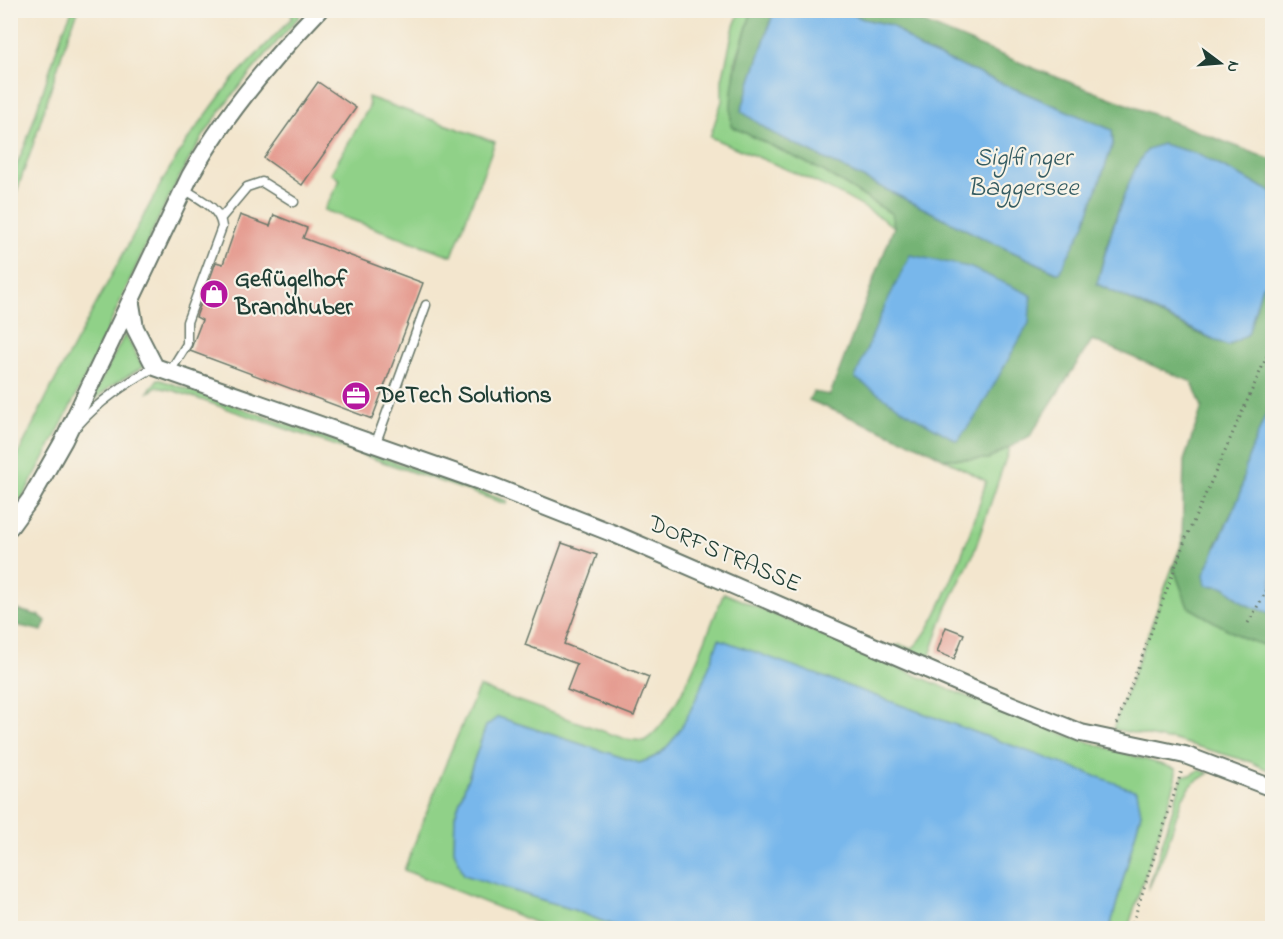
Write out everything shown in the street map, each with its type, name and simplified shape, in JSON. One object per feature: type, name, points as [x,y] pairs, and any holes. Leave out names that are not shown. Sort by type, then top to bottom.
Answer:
[{"type":"street","points":[[10,527],[32,498],[64,440],[184,189],[209,143],[273,63],[320,10]]},
{"type":"street","points":[[130,304],[141,344],[162,370]]},
{"type":"street","name":"DORFSTRASSE","points":[[162,370],[485,483],[617,535],[1081,733],[1185,755],[1272,788]]},
{"type":"lane","points":[[221,218],[247,187],[262,182],[294,202]]},
{"type":"lane","points":[[64,440],[91,410],[114,391],[162,370],[187,344],[187,322],[220,234],[221,218],[217,211],[184,189]]},
{"type":"lane","points":[[375,445],[426,305]]},
{"type":"path","points":[[1111,740],[1186,538],[1272,345]]},
{"type":"path","points":[[1248,623],[1268,588]]},
{"type":"path","points":[[1131,928],[1185,755]]},
{"type":"green space","points":[[72,11],[78,11],[11,207],[11,178],[26,143],[62,33]]},
{"type":"green space","points":[[291,11],[299,11],[299,17],[229,99],[181,174],[75,398],[11,518],[10,471],[51,388],[164,178],[186,142],[232,80],[292,18]]},
{"type":"green space","points":[[740,11],[752,11],[735,63],[731,126],[823,171],[892,214],[894,227],[828,188],[710,137],[722,101],[722,80],[734,26]]},
{"type":"green space","points":[[752,11],[774,11],[741,111],[771,132],[1058,273],[1084,226],[1113,144],[1112,130],[921,49],[891,25],[863,19],[846,11],[895,11],[1038,70],[1272,160],[1272,192],[1195,153],[1148,149],[1117,214],[1097,284],[1228,346],[1248,334],[1262,286],[1272,279],[1272,399],[1247,461],[1240,495],[1215,547],[1207,585],[1225,587],[1245,604],[1272,614],[1272,648],[1243,638],[1188,607],[1173,566],[1182,543],[1184,461],[1202,407],[1192,382],[1092,340],[1030,436],[988,459],[944,459],[926,449],[809,400],[813,392],[830,395],[894,227],[892,214],[823,171],[731,126],[733,81]]},
{"type":"green space","points":[[368,97],[495,142],[452,256],[324,210],[340,180],[331,173],[369,107]]},
{"type":"green space","points":[[125,334],[143,367],[111,386],[88,406]]},
{"type":"green space","points":[[158,379],[507,501],[506,504],[175,391],[157,387],[147,393]]},
{"type":"green space","points":[[1010,446],[973,555],[946,609],[928,661],[894,646],[901,645],[911,649],[922,638],[933,620],[955,571],[986,481],[944,459],[988,459]]},
{"type":"green space","points":[[1173,566],[1188,607],[1243,638],[1272,648],[1272,772],[1251,762],[1171,739],[1113,729]]},
{"type":"green space","points":[[724,593],[948,689],[1057,732],[1176,769],[1175,783],[1128,928],[1110,928],[1141,813],[719,639],[695,703],[686,720],[667,747],[656,756],[639,763],[498,717],[486,726],[455,815],[454,850],[464,875],[574,910],[620,928],[549,928],[404,870],[450,753],[479,687],[625,739],[644,741],[657,730],[680,695]]},
{"type":"green space","points":[[11,608],[40,616],[46,621],[42,631],[11,624]]},
{"type":"green space","points":[[1199,770],[1209,773],[1193,783],[1182,799],[1165,851],[1148,890],[1183,775],[1191,775]]},
{"type":"water","name":"Siglfinger Baggersee","points":[[774,11],[846,11],[863,19],[891,25],[921,49],[1112,130],[1113,144],[1084,226],[1059,273],[987,240],[771,132],[741,111]]},
{"type":"water","points":[[1162,144],[1195,153],[1272,192],[1272,279],[1262,286],[1248,334],[1228,346],[1097,284],[1118,212],[1134,172],[1149,149]]},
{"type":"water","points":[[910,255],[969,267],[1031,295],[1029,323],[975,418],[957,441],[903,410],[855,378],[882,312]]},
{"type":"water","points":[[1272,399],[1272,614],[1245,604],[1225,587],[1206,585],[1204,574],[1240,495],[1247,461]]},
{"type":"water","points":[[719,639],[1137,791],[1141,813],[1110,928],[620,928],[574,910],[464,875],[454,850],[455,815],[486,726],[498,717],[639,763],[646,761],[667,747],[677,735],[702,685]]},
{"type":"building","points":[[318,82],[356,108],[302,185],[264,158]]},
{"type":"building","points":[[240,215],[270,226],[274,215],[307,228],[303,238],[423,283],[372,419],[190,351],[202,320],[196,317],[216,262],[223,264]]},
{"type":"building","points":[[562,543],[597,555],[564,644],[649,677],[634,716],[567,690],[577,664],[525,645]]},
{"type":"building","points":[[946,627],[964,634],[954,659],[937,652]]},
{"type":"place","name":"Geflügelhof Brandhuber","points":[[214,294]]},
{"type":"place","name":"DeTech Solutions","points":[[356,396]]}]
